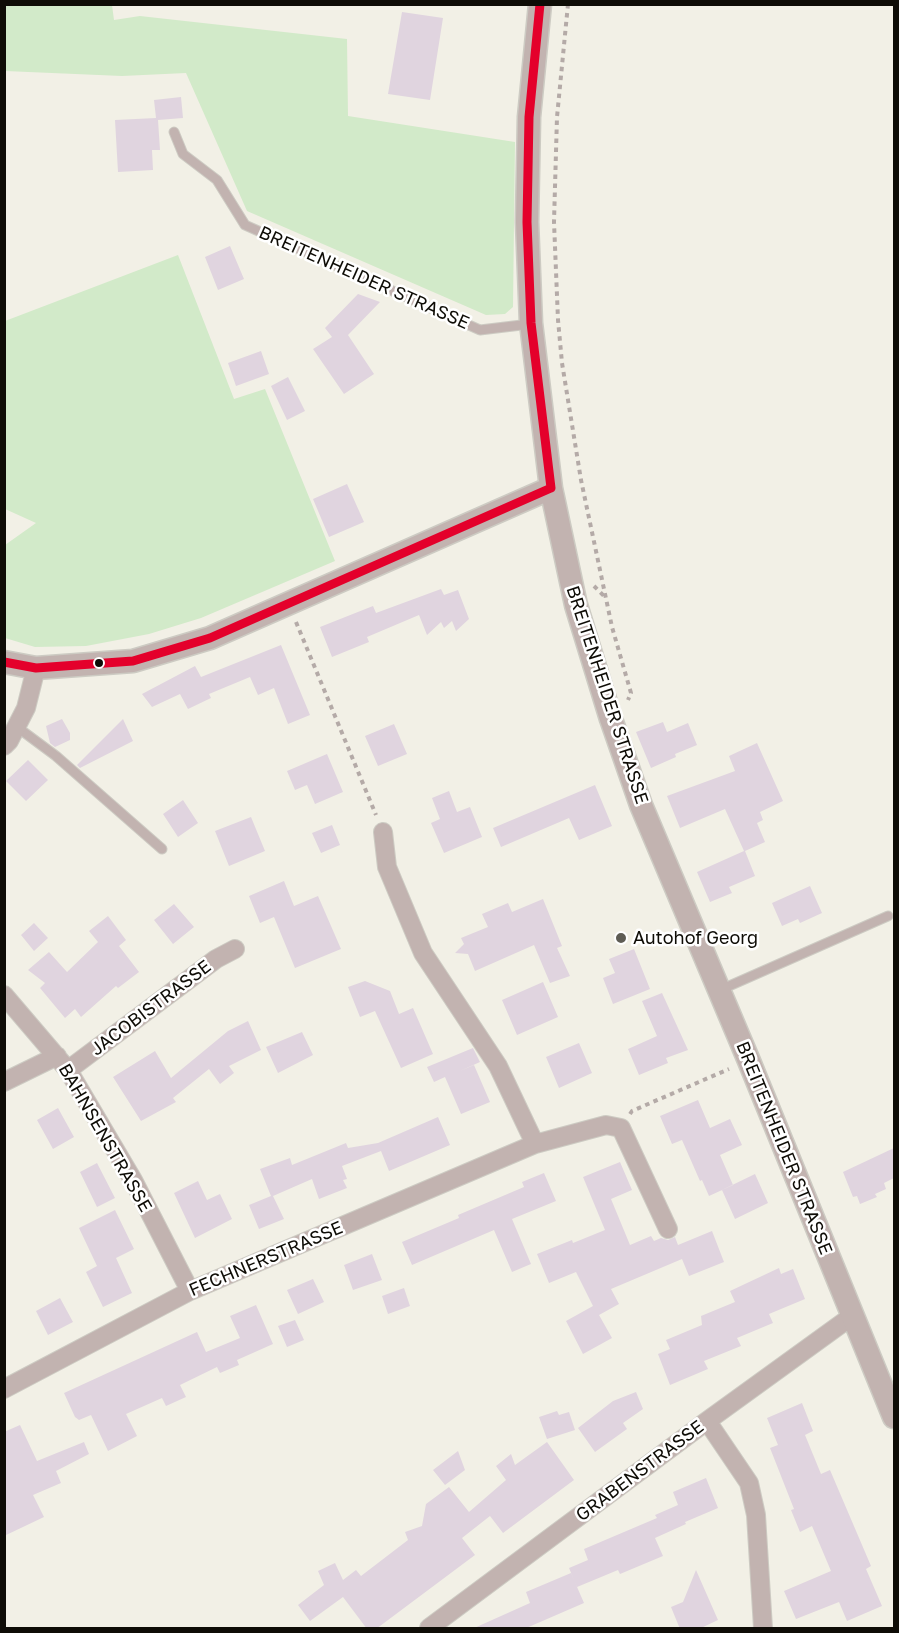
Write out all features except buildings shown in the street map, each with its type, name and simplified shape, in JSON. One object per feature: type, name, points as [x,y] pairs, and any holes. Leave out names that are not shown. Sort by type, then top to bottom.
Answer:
[{"type":"street","name":"BREITENHEIDER STRASSE","points":[[540,4],[529,117],[527,222],[531,323],[551,488],[576,605],[611,719],[641,805],[749,1061],[894,1417]]},
{"type":"street","points":[[4,662],[36,668],[134,661],[210,638],[551,488]]},
{"type":"street","points":[[4,746],[26,708],[36,668]]},
{"type":"street","points":[[383,832],[387,867],[423,953],[498,1066],[535,1144]]},
{"type":"street","name":"JACOBISTRASSE","points":[[4,1082],[63,1063],[216,959],[235,949]]},
{"type":"street","name":"BAHNSENSTRASSE","points":[[4,995],[63,1063],[133,1180],[190,1291]]},
{"type":"street","name":"FECHNERSTRASSE","points":[[4,1389],[190,1291],[535,1144],[606,1125],[621,1128]]},
{"type":"street","points":[[621,1128],[668,1229]]},
{"type":"street","name":"GRABENSTRASSE","points":[[429,1629],[707,1421],[852,1316]]},
{"type":"street","points":[[707,1421],[749,1483],[756,1515],[763,1629]]},
{"type":"lane","name":"BREITENHEIDER STRASSE","points":[[174,132],[183,154],[217,180],[245,225],[480,330],[531,323]]},
{"type":"lane","points":[[17,727],[56,756],[162,849]]},
{"type":"lane","points":[[720,991],[888,916]]},
{"type":"path","points":[[568,4],[562,52],[554,222],[558,320],[562,363],[581,480],[612,627],[631,693],[627,703]]},
{"type":"path","points":[[289,603],[383,832]]},
{"type":"path","points":[[621,1128],[632,1111],[749,1061]]},
{"type":"green space","points":[[5,4],[112,5],[114,20],[140,16],[347,39],[348,116],[515,142],[513,307],[505,314],[486,315],[247,211],[186,73],[122,76],[5,71]]},
{"type":"green space","points":[[178,255],[234,399],[265,389],[335,561],[201,618],[149,634],[86,646],[35,647],[5,638],[5,545],[36,523],[5,509],[5,321]]},
{"type":"transit line","points":[[540,4],[529,117],[527,222],[531,323],[551,488]]},
{"type":"transit line","points":[[4,662],[36,668],[133,661],[210,638],[551,488]]},
{"type":"place","name":"Autohof Georg","points":[[621,938]]}]
